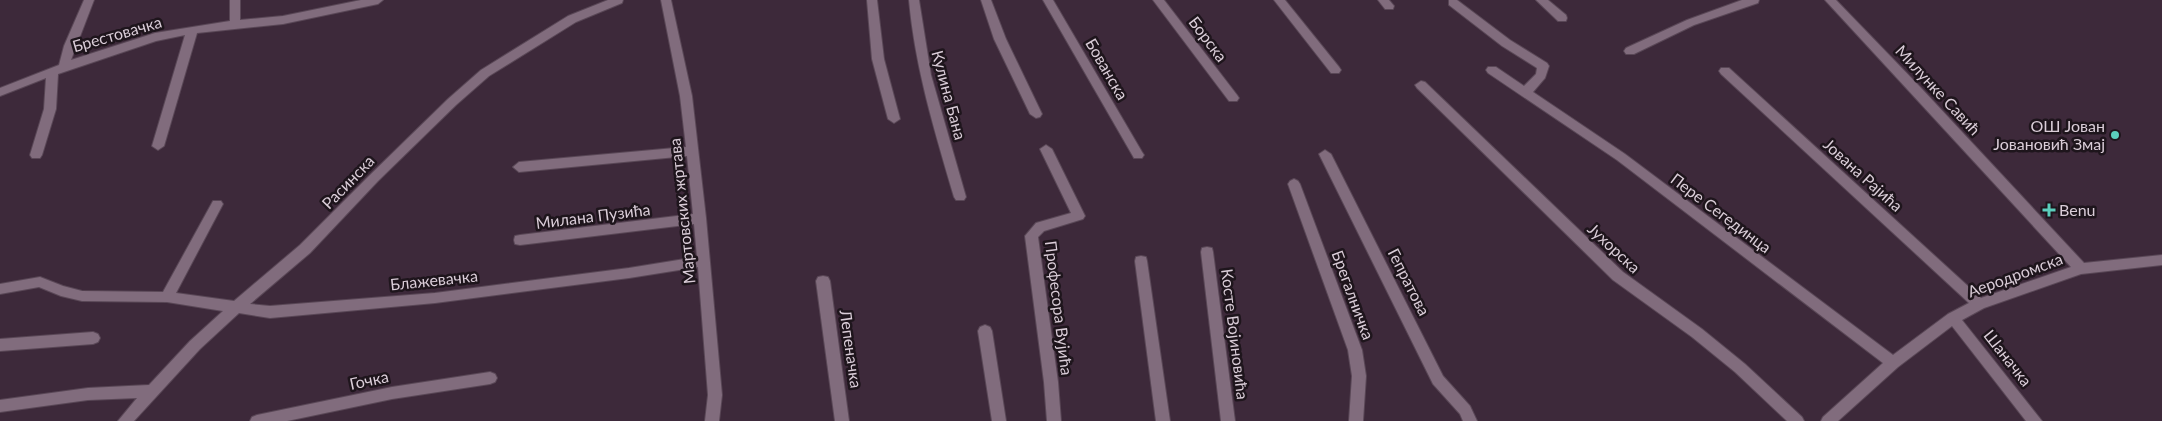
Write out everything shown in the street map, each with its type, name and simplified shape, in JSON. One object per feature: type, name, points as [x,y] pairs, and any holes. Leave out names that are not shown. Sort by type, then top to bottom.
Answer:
[{"type":"street","points":[[64,66],[88,0]]},
{"type":"street","points":[[235,0],[235,24]]},
{"type":"street","name":"Брестовачка","points":[[0,92],[64,66],[155,37],[235,24],[283,20],[378,0]]},
{"type":"street","name":"Расинска","points":[[126,421],[151,391],[195,345],[235,308],[305,249],[374,178],[452,102],[485,73],[556,28],[618,0]]},
{"type":"street","name":"Мартовских жртава","points":[[666,0],[686,96],[700,218],[715,395],[712,421]]},
{"type":"street","points":[[872,0],[878,59],[894,119]]},
{"type":"street","name":"Кулина Бана","points":[[914,0],[916,25],[924,71],[960,197]]},
{"type":"street","points":[[986,0],[1000,39],[1036,114]]},
{"type":"street","name":"Бованска","points":[[1048,0],[1138,155]]},
{"type":"street","name":"Борска","points":[[1158,0],[1232,98]]},
{"type":"street","points":[[1280,0],[1335,70]]},
{"type":"street","points":[[1541,0],[1562,18]]},
{"type":"street","points":[[1630,51],[1708,16],[1754,0]]},
{"type":"street","name":"Милунке Савић","points":[[1830,0],[1918,92],[2081,269]]},
{"type":"street","points":[[1452,2],[1506,43],[1543,66],[1541,75],[1526,92]]},
{"type":"street","points":[[158,146],[192,31]]},
{"type":"street","name":"Пере Сегединца","points":[[1492,70],[1621,157],[1893,363]]},
{"type":"street","name":"Јована Рајића","points":[[1725,71],[1979,304]]},
{"type":"street","points":[[36,155],[50,109],[52,72]]},
{"type":"street","name":"Јухорска","points":[[1421,84],[1618,276],[1697,333],[1740,368],[1797,421]]},
{"type":"street","name":"Професора Вујића","points":[[1046,150],[1079,216],[1040,227],[1031,236],[1051,382],[1054,421]]},
{"type":"street","points":[[519,167],[691,151]]},
{"type":"street","name":"Гепратова","points":[[1325,154],[1438,380],[1464,410],[1470,421]]},
{"type":"street","name":"Брегалничка","points":[[1294,184],[1355,350],[1359,376],[1356,421]]},
{"type":"street","points":[[167,297],[178,280],[216,204]]},
{"type":"street","name":"Милана Пузића","points":[[520,240],[700,218]]},
{"type":"street","name":"Косте Војиновића","points":[[1207,252],[1228,421]]},
{"type":"street","points":[[1141,260],[1163,421]]},
{"type":"street","name":"Аеродромска","points":[[1828,421],[1893,363],[1953,318],[1979,304],[2081,269],[2162,260]]},
{"type":"street","name":"Блажевачка","points":[[0,288],[40,282],[61,291],[82,296],[167,297],[270,312],[408,300],[586,279],[704,261]]},
{"type":"street","name":"Лепеначка","points":[[823,281],[842,421]]},
{"type":"street","name":"Шаначка","points":[[1953,318],[2035,421]]},
{"type":"street","points":[[985,331],[999,421]]},
{"type":"street","points":[[0,344],[93,338]]},
{"type":"street","name":"Гочка","points":[[257,421],[449,383],[490,378]]},
{"type":"street","points":[[0,406],[88,394],[151,391]]},
{"type":"place","name":"ОШ Јован Јовановић Змај","points":[[2115,135]]},
{"type":"place","name":"Benu","points":[[2049,210]]}]
